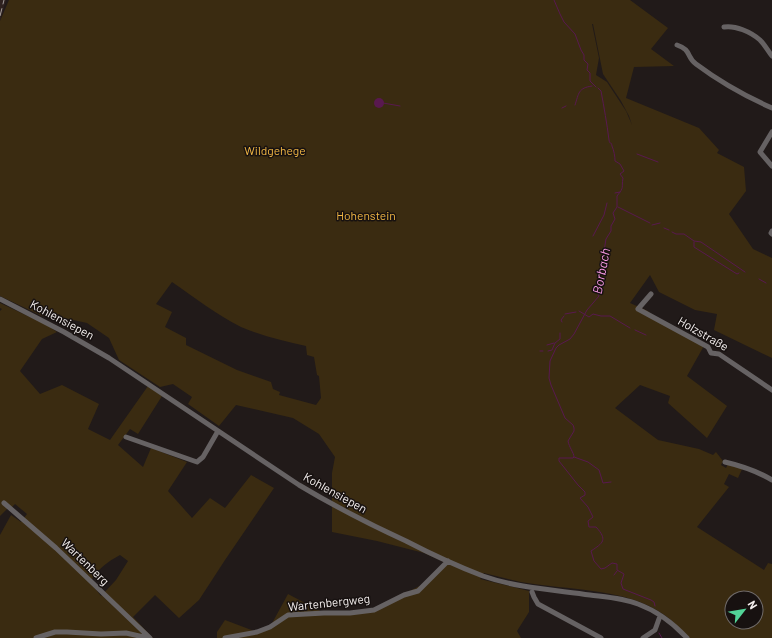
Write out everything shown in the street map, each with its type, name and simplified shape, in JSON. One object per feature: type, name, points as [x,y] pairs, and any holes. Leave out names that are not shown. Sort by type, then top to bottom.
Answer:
[{"type":"street","points":[[724,27],[730,26],[752,34],[761,41],[772,56]]},
{"type":"street","points":[[677,44],[684,47],[688,51],[692,61],[714,77],[745,96],[772,108]]},
{"type":"street","points":[[772,132],[760,152],[772,166]]},
{"type":"street","name":"Holzstraße","points":[[651,294],[638,309],[708,347],[711,353],[719,354],[772,390]]},
{"type":"street","name":"Kohlensiepen","points":[[0,300],[64,332],[109,358],[283,475],[328,503],[448,561],[484,576],[530,587],[626,600],[646,607],[670,622],[687,638]]},
{"type":"street","points":[[126,437],[197,462],[204,457],[218,431]]},
{"type":"street","points":[[725,462],[740,465],[772,480]]},
{"type":"street","name":"Wartenberg","points":[[4,503],[53,545],[149,638]]},
{"type":"street","name":"Wartenbergweg","points":[[225,638],[270,627],[288,615],[374,610],[404,595],[418,591],[448,561]]},
{"type":"street","points":[[532,592],[538,604],[601,638]]},
{"type":"street","points":[[643,638],[654,632],[660,616]]},
{"type":"street","points":[[36,638],[55,632],[67,632],[101,634],[126,633],[149,638]]},
{"type":"shaded area","points":[[0,0],[6,0],[0,21]]},
{"type":"shaded area","points":[[379,98],[384,103],[379,108],[374,103]]},
{"type":"green space","name":"Hohenstein","points":[[9,0],[630,0],[668,28],[651,49],[674,66],[634,67],[626,98],[699,128],[719,150],[717,153],[744,167],[746,191],[729,214],[753,249],[772,258],[772,358],[714,330],[717,314],[695,310],[659,292],[650,275],[630,303],[648,311],[655,319],[705,344],[687,376],[727,406],[707,438],[668,403],[670,396],[640,385],[615,408],[658,440],[699,449],[713,455],[716,452],[723,461],[721,465],[726,468],[728,464],[743,467],[738,478],[729,474],[724,484],[729,487],[697,527],[764,570],[768,563],[772,564],[772,638],[686,638],[667,616],[634,600],[601,592],[521,582],[484,573],[480,579],[529,591],[529,612],[517,631],[521,638],[217,638],[217,632],[225,620],[257,632],[270,627],[288,594],[324,613],[374,610],[425,583],[446,563],[424,553],[377,541],[332,532],[332,473],[335,457],[319,434],[293,418],[236,405],[219,426],[188,404],[192,397],[173,384],[160,387],[119,360],[109,338],[87,323],[64,318],[42,316],[0,296],[0,21]],"holes":[[[593,24],[603,74],[621,101],[629,116],[632,125],[626,111],[607,82],[596,75],[599,58]],[[172,282],[214,311],[241,327],[265,336],[306,346],[307,355],[314,357],[317,375],[319,376],[321,398],[316,405],[279,395],[280,392],[273,389],[271,382],[237,370],[186,345],[186,338],[165,327],[172,312],[156,304]]]},
{"type":"green space","points":[[0,303],[47,325],[57,332],[42,339],[20,371],[40,394],[62,385],[99,404],[88,429],[110,440],[148,386],[162,396],[138,434],[130,429],[118,445],[143,467],[151,448],[187,462],[168,491],[192,518],[210,498],[225,508],[251,475],[274,488],[199,600],[179,618],[155,595],[133,617],[153,638],[0,638],[0,535],[11,515],[21,522],[27,514],[15,504],[10,509],[8,508],[0,516],[0,311],[2,309],[0,308]],"holes":[[[120,555],[128,561],[116,580],[101,596],[90,582],[96,573],[103,566]]]},
{"type":"waterway","name":"Borbach","points":[[554,0],[564,22],[575,34],[584,55],[584,60],[588,64],[587,70],[590,73],[590,81],[596,87]]},
{"type":"waterway","points":[[575,105],[578,94],[584,88],[592,86]]},
{"type":"waterway","name":"Borbach","points":[[598,88],[601,91],[609,140],[615,155],[615,161],[620,164],[624,171],[620,174],[623,178],[622,187],[617,196],[617,207],[613,213],[615,219],[611,226],[611,231],[606,239],[600,276],[596,289],[599,296],[587,310],[570,339],[556,348],[550,361],[549,378],[565,418],[573,425],[574,428],[574,431],[568,441],[574,457],[559,458],[559,461],[585,492],[585,495],[580,498],[588,507],[593,517],[588,521],[589,527],[596,527],[600,531],[603,538],[599,546],[591,551],[594,561],[601,569],[612,563],[617,564],[617,570],[624,574],[621,583],[623,589],[651,600],[654,602],[655,606]]},
{"type":"waterway","points":[[383,103],[400,106]]},
{"type":"waterway","points":[[562,108],[566,106]]},
{"type":"waterway","points":[[637,154],[658,162]]},
{"type":"waterway","name":"Borbach","points":[[615,193],[620,192]]},
{"type":"waterway","points":[[593,236],[604,215],[607,203]]},
{"type":"waterway","points":[[618,207],[650,223]]},
{"type":"waterway","points":[[652,225],[660,223]]},
{"type":"waterway","points":[[664,228],[669,230]]},
{"type":"waterway","points":[[672,232],[676,234],[684,234],[694,241],[701,242],[745,272]]},
{"type":"waterway","points":[[694,242],[694,247],[737,274],[739,273]]},
{"type":"waterway","points":[[759,279],[766,283]]},
{"type":"waterway","points":[[579,311],[589,317],[593,314],[610,316],[630,328]]},
{"type":"waterway","points":[[565,314],[576,312]]},
{"type":"waterway","points":[[562,322],[561,320],[564,316]]},
{"type":"waterway","points":[[635,330],[646,335]]},
{"type":"waterway","points":[[548,351],[552,350],[555,343],[560,339],[560,333]]},
{"type":"waterway","points":[[547,345],[554,343]]},
{"type":"waterway","points":[[574,457],[588,462],[599,470],[603,483],[611,482]]},
{"type":"waterway","name":"Borbach","points":[[614,575],[617,571]]},
{"type":"waterway","name":"Borbach","points":[[659,633],[662,638]]},
{"type":"railway","points":[[0,16],[4,0]]},
{"type":"park label","name":"Wildgehege","points":[[275,151]]}]
